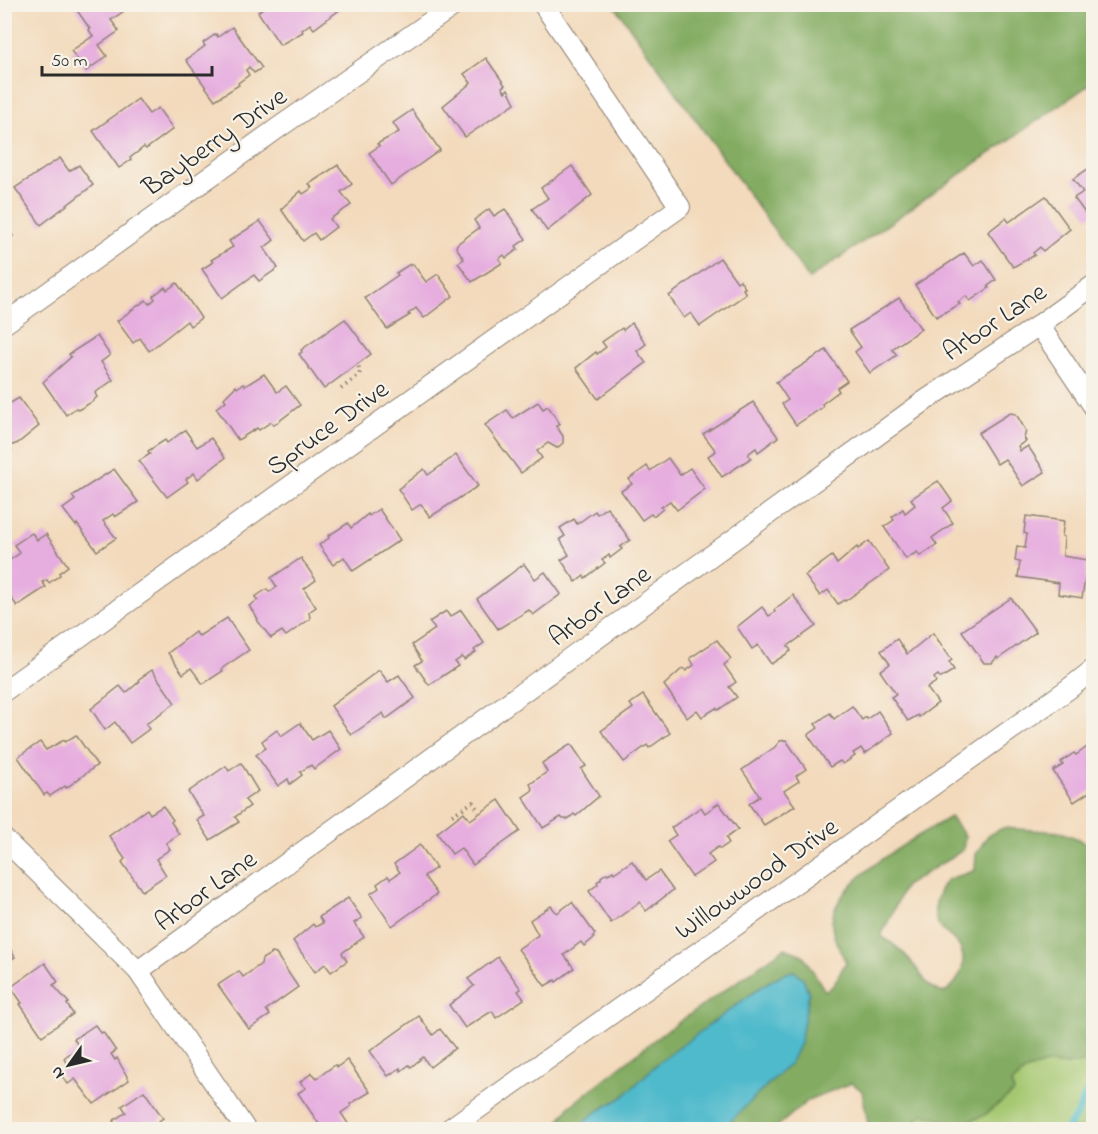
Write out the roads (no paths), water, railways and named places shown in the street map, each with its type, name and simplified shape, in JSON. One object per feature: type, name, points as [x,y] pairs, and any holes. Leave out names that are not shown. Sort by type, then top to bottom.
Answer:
[{"type":"street","name":"Bayberry Drive","points":[[4,324],[456,4]]},
{"type":"street","name":"Spruce Drive","points":[[4,691],[680,207],[543,4]]},
{"type":"street","name":"Arbor Lane","points":[[138,971],[926,400],[1039,325],[1094,285]]},
{"type":"street","points":[[1039,325],[1094,407]]},
{"type":"street","name":"Willowwood Drive","points":[[448,1130],[1094,669]]},
{"type":"street","points":[[4,839],[138,971],[246,1130]]},
{"type":"water","points":[[794,971],[803,978],[809,993],[800,1043],[791,1062],[722,1129],[578,1129],[598,1111],[623,1097],[658,1063],[765,984]]},
{"type":"waterway","points":[[1065,1130],[1075,1118],[1094,1078]]}]
